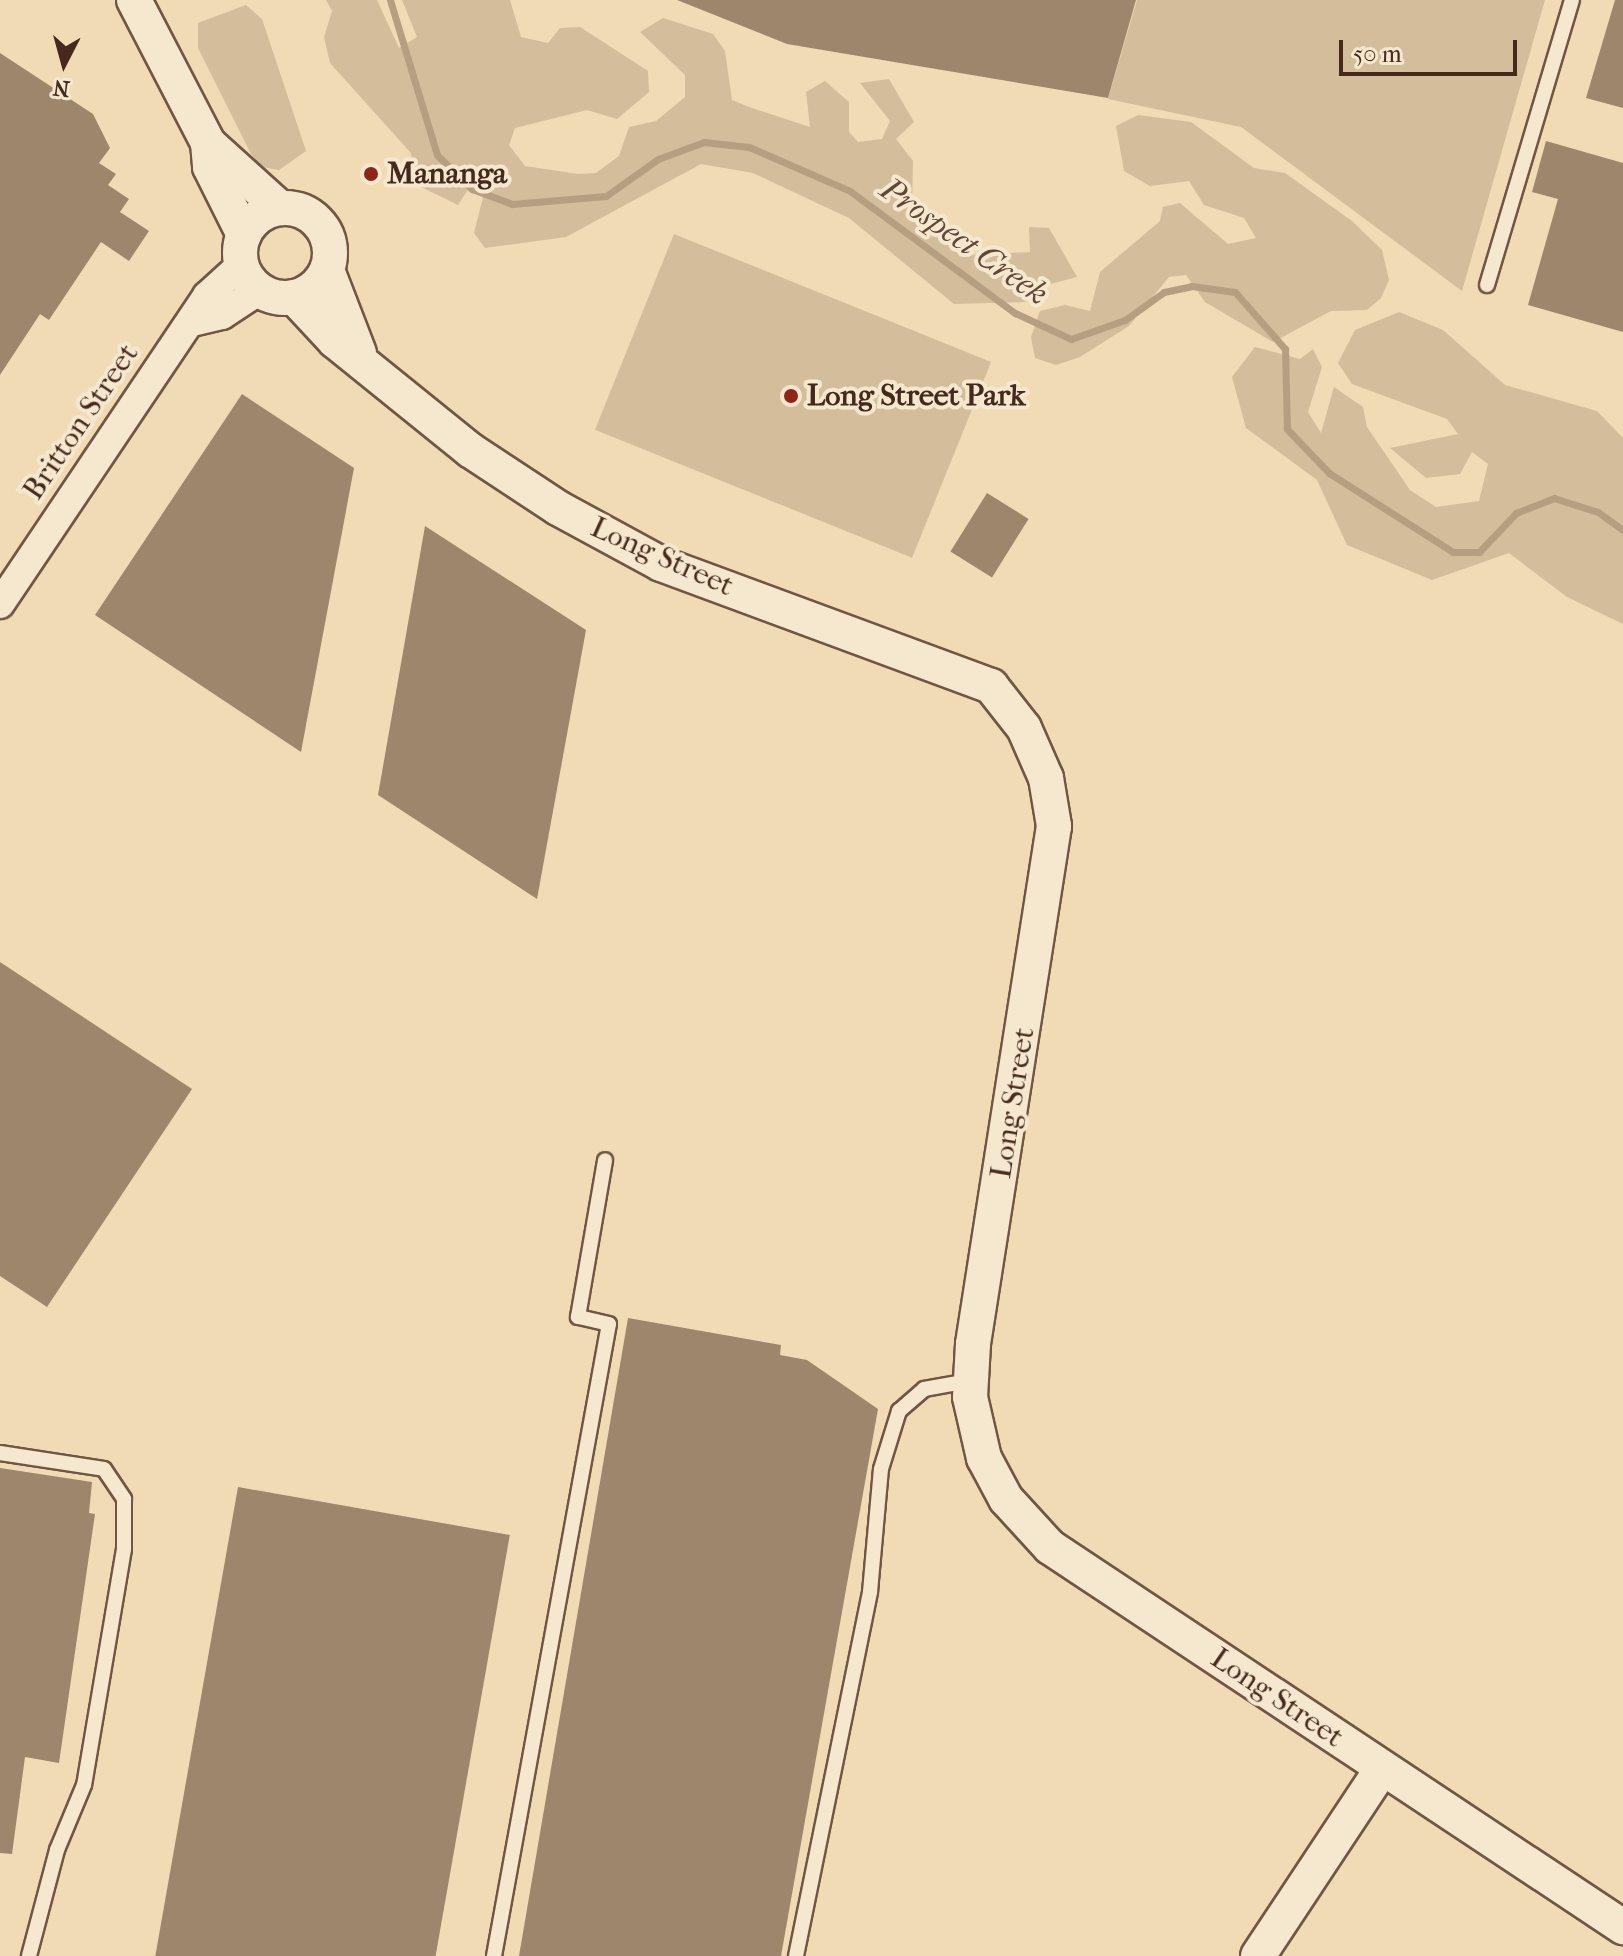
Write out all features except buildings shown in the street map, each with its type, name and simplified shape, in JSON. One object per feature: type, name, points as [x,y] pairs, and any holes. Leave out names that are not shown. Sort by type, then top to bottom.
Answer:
[{"type":"street","points":[[134,0],[208,143],[280,208],[248,263]]},
{"type":"street","points":[[208,143],[210,167],[248,263],[294,297],[327,270]]},
{"type":"street","name":"Long Street","points":[[280,208],[320,226],[327,270],[359,353]]},
{"type":"street","name":"Britton Street","points":[[0,604],[196,321],[222,315],[248,263]]},
{"type":"street","name":"Long Street","points":[[294,297],[335,341],[359,353],[470,450],[558,508],[661,564],[970,672],[991,686],[1024,728],[1046,778],[1054,826],[971,1381],[984,1458],[1006,1499],[1050,1547],[1623,1927]]},
{"type":"street","points":[[1258,1956],[1382,1769]]},
{"type":"lane","points":[[1487,285],[1572,0]]},
{"type":"lane","points":[[494,1956],[609,1324],[578,1317],[605,1160]]},
{"type":"lane","points":[[796,1956],[870,1592],[881,1469],[899,1411],[924,1389],[971,1381]]},
{"type":"lane","points":[[0,1453],[104,1469],[124,1499],[124,1549],[84,1785],[57,1850],[29,1956]]},
{"type":"shaded area","points":[[326,0],[377,0],[399,48],[417,37],[402,0],[510,0],[521,37],[548,43],[560,28],[580,27],[648,71],[649,92],[617,119],[587,110],[515,128],[509,145],[525,166],[578,174],[596,173],[619,156],[629,127],[656,121],[685,97],[685,75],[640,32],[663,18],[713,34],[725,51],[732,100],[749,107],[810,127],[806,92],[825,81],[849,102],[849,132],[858,142],[882,139],[890,121],[860,83],[889,79],[914,122],[896,139],[913,161],[912,209],[971,255],[1030,252],[1029,227],[1049,228],[1077,277],[1039,287],[1007,273],[1026,302],[954,304],[849,218],[753,173],[701,164],[566,237],[485,248],[474,233],[486,185],[476,177],[458,205],[415,184],[411,153],[330,63],[324,37],[332,11]]},
{"type":"shaded area","points":[[1137,0],[1545,0],[1462,291],[1241,127],[1108,99]]},
{"type":"shaded area","points":[[246,5],[262,19],[306,151],[279,170],[262,167],[251,154],[198,48],[198,23]]},
{"type":"shaded area","points":[[1138,115],[1191,122],[1254,168],[1285,173],[1352,221],[1382,250],[1389,280],[1381,298],[1367,310],[1331,311],[1273,342],[1205,302],[1186,275],[1169,277],[1129,326],[1080,357],[1056,365],[1035,358],[1031,337],[1040,311],[1065,305],[1090,311],[1100,272],[1160,221],[1163,207],[1180,203],[1228,244],[1256,238],[1244,218],[1204,205],[1189,181],[1150,186],[1124,171],[1116,126]]},
{"type":"shaded area","name":"Long Street Park","points":[[674,234],[991,362],[912,558],[595,430]]},
{"type":"shaded area","points":[[1399,312],[1443,330],[1505,385],[1597,411],[1623,438],[1623,624],[1567,597],[1509,553],[1432,580],[1347,545],[1317,480],[1246,428],[1232,377],[1255,347],[1300,359],[1313,349],[1322,367],[1308,412],[1321,433],[1334,387],[1363,407],[1367,427],[1410,490],[1436,507],[1479,501],[1488,464],[1472,452],[1460,474],[1426,478],[1390,448],[1458,434],[1447,419],[1352,384],[1338,363],[1355,330]]},
{"type":"waterway","name":"Prospect Creek","points":[[390,0],[437,155],[472,189],[512,204],[606,196],[658,159],[704,142],[749,147],[850,191],[1015,313],[1071,339],[1125,320],[1164,292],[1192,286],[1235,292],[1285,349],[1287,429],[1329,473],[1453,552],[1479,552],[1516,513],[1554,498],[1598,512],[1623,530]]},
{"type":"place","name":"Mananga","points":[[371,174]]},
{"type":"place","name":"Long Street Park","points":[[791,396]]}]
